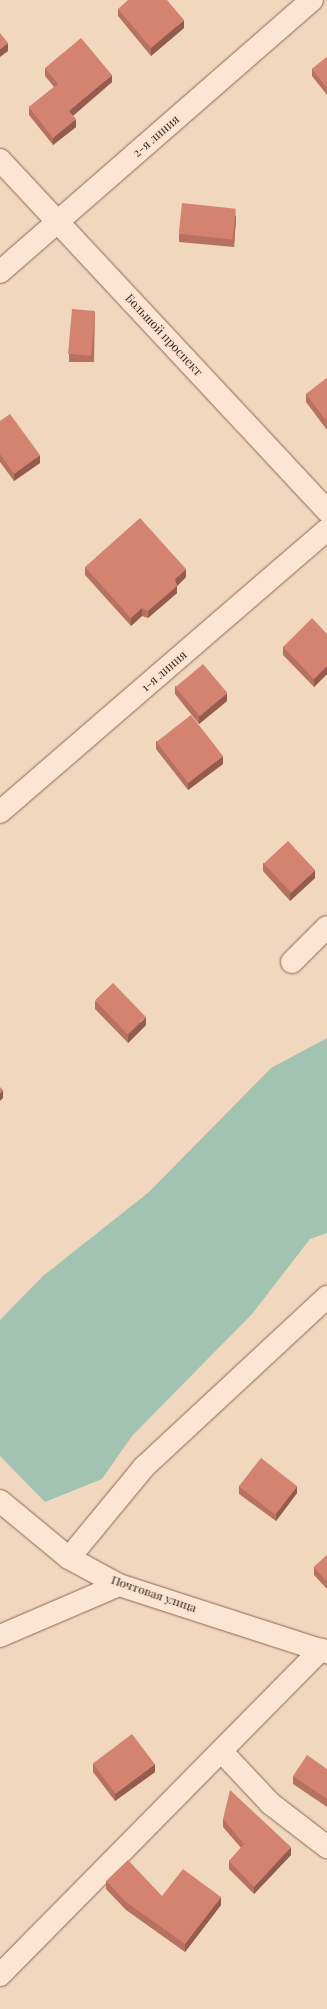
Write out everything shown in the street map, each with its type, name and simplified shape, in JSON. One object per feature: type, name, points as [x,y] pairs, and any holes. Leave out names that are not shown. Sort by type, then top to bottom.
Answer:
[{"type":"street","name":"2-я линия","points":[[0,272],[312,0]]},
{"type":"street","name":"Большой проспект","points":[[0,160],[327,511]]},
{"type":"street","name":"1-я линия","points":[[0,812],[327,530]]},
{"type":"street","points":[[292,962],[327,927]]},
{"type":"street","points":[[69,1558],[144,1467],[327,1297]]},
{"type":"street","name":"Почтовая улица","points":[[0,1501],[69,1558],[119,1585],[324,1651]]},
{"type":"street","points":[[0,1636],[119,1585]]},
{"type":"street","points":[[0,1975],[324,1651]]},
{"type":"street","points":[[222,1752],[271,1804],[327,1847]]},
{"type":"shaded area","points":[[327,1038],[327,1233],[310,1239],[252,1314],[132,1436],[102,1479],[45,1502],[0,1456],[0,1320],[43,1276],[149,1192],[271,1068]]},
{"type":"building","points":[[128,0],[167,0],[184,20],[151,48],[118,9]]},
{"type":"building","points":[[0,33],[8,43],[0,49]]},
{"type":"building","points":[[81,38],[112,75],[69,111],[76,119],[53,138],[29,107],[58,84],[45,68]]},
{"type":"building","points":[[327,57],[327,88],[312,69]]},
{"type":"building","points":[[182,203],[236,209],[232,239],[179,234]]},
{"type":"building","points":[[72,309],[95,311],[91,356],[68,354]]},
{"type":"building","points":[[327,378],[327,422],[306,394]]},
{"type":"building","points":[[10,414],[40,455],[14,474],[0,454],[0,421]]},
{"type":"building","points":[[140,518],[186,569],[175,579],[177,586],[148,611],[142,608],[131,618],[85,567]]},
{"type":"building","points":[[312,618],[327,634],[327,666],[314,679],[283,647]]},
{"type":"building","points":[[203,664],[227,693],[200,716],[175,687]]},
{"type":"building","points":[[191,715],[223,756],[188,783],[156,742]]},
{"type":"building","points":[[288,841],[315,870],[291,893],[264,864]]},
{"type":"building","points":[[113,983],[146,1017],[128,1034],[95,1000]]},
{"type":"building","points":[[261,1458],[297,1486],[275,1515],[239,1486]]},
{"type":"building","points":[[327,1555],[327,1582],[314,1567]]},
{"type":"building","points":[[132,1734],[155,1764],[116,1794],[93,1763]]},
{"type":"building","points":[[307,1755],[327,1769],[327,1799],[293,1776]]},
{"type":"building","points":[[230,1790],[291,1847],[254,1887],[229,1861],[244,1844],[223,1819]]},
{"type":"building","points":[[128,1860],[162,1896],[183,1869],[221,1897],[185,1944],[126,1902],[106,1881]]}]
